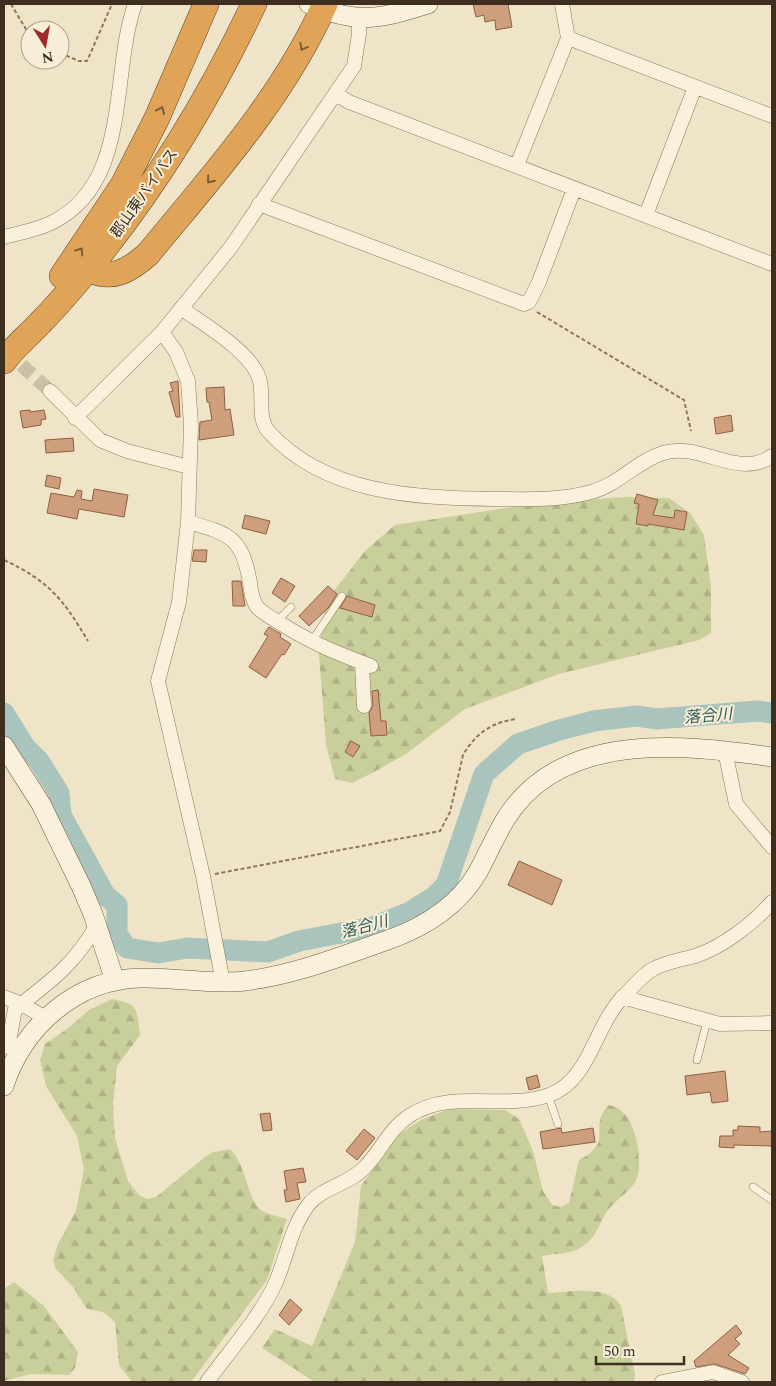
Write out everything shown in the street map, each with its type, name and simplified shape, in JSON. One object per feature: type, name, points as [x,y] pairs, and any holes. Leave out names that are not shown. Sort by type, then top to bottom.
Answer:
[{"type":"highway","points":[[7,356],[123,186],[157,118],[206,4]]},
{"type":"highway","name":"郡山東バイパス","points":[[7,356],[39,324],[88,269],[167,162],[202,105],[254,4]]},
{"type":"highway","points":[[88,269],[103,275],[116,274],[129,270],[148,254],[259,118],[301,51],[319,6]]},
{"type":"street","points":[[4,237],[58,219],[83,199],[96,182],[107,152],[126,39],[135,4]]},
{"type":"street","points":[[319,6],[359,19],[391,15],[428,4]]},
{"type":"street","points":[[518,165],[568,38],[562,4]]},
{"type":"street","points":[[76,418],[162,332],[231,247],[336,94],[356,59],[359,19]]},
{"type":"street","points":[[568,38],[772,116]]},
{"type":"street","points":[[646,216],[696,87]]},
{"type":"street","points":[[336,94],[349,102],[518,165],[574,189],[772,264]]},
{"type":"street","points":[[259,204],[524,304],[530,302],[539,282],[574,189]]},
{"type":"street","points":[[181,308],[250,362],[259,376],[261,409],[266,430],[276,440],[319,470],[355,484],[404,494],[438,498],[562,498],[602,488],[624,477],[647,460],[664,452],[699,454],[744,465],[762,463],[772,456]]},
{"type":"street","points":[[162,332],[176,352],[188,381],[191,425],[188,522],[179,602],[158,681],[203,876],[223,984]]},
{"type":"street","points":[[50,391],[100,440],[118,448],[155,459],[189,466]]},
{"type":"street","points":[[188,522],[220,531],[236,543],[246,561],[253,600],[258,608],[312,641],[366,664],[364,706]]},
{"type":"street","points":[[4,746],[41,804],[81,886],[97,925],[115,981]]},
{"type":"street","points":[[4,1086],[11,1064],[19,1050],[45,1018],[77,995],[115,981],[144,978],[223,984],[264,979],[302,970],[400,936],[428,923],[448,908],[477,873],[502,825],[517,803],[546,777],[564,767],[601,753],[664,748],[725,751],[772,758]]},
{"type":"street","points":[[725,751],[736,804],[772,847]]},
{"type":"street","points":[[207,1382],[260,1310],[275,1284],[285,1252],[310,1203],[358,1175],[399,1124],[410,1115],[432,1106],[449,1102],[509,1101],[548,1095],[570,1083],[580,1071],[609,1012],[622,997],[652,970],[676,960],[696,956],[726,942],[772,902]]},
{"type":"street","points":[[8,1047],[13,1014],[22,1004],[74,960],[97,925]]},
{"type":"street","points":[[4,997],[22,1004],[45,1018]]},
{"type":"street","points":[[622,997],[720,1024],[772,1023]]},
{"type":"street","points":[[662,1382],[713,1372],[742,1382]]},
{"type":"lane","points":[[312,641],[342,596]]},
{"type":"lane","points":[[277,621],[291,607]]},
{"type":"lane","points":[[697,1060],[707,1021]]},
{"type":"lane","points":[[548,1095],[558,1124]]},
{"type":"lane","points":[[753,1187],[772,1200]]},
{"type":"path","points":[[11,4],[20,20]]},
{"type":"path","points":[[70,57],[79,61],[87,61],[112,4]]},
{"type":"path","points":[[524,304],[684,400],[691,431]]},
{"type":"path","points":[[4,560],[37,577],[56,594],[71,613],[88,641]]},
{"type":"path","points":[[203,876],[440,831],[450,812],[463,755],[468,746],[478,734],[499,721],[517,719]]},
{"type":"green space","points":[[624,497],[669,498],[690,513],[704,535],[711,587],[711,633],[699,640],[559,674],[465,709],[406,754],[374,772],[352,783],[335,779],[326,745],[319,654],[326,601],[365,551],[395,525],[539,503]]},
{"type":"green space","points":[[112,999],[128,1003],[132,1006],[138,1019],[140,1035],[117,1066],[113,1104],[115,1138],[128,1181],[139,1195],[147,1199],[156,1197],[205,1157],[213,1152],[230,1149],[240,1163],[257,1206],[267,1213],[287,1219],[267,1280],[191,1382],[132,1382],[119,1365],[115,1322],[103,1312],[87,1309],[73,1287],[56,1269],[53,1261],[58,1244],[76,1211],[84,1169],[77,1136],[46,1086],[40,1060],[45,1044],[67,1029],[89,1010]]},
{"type":"green space","points":[[608,1105],[617,1108],[625,1114],[635,1133],[639,1155],[636,1180],[611,1206],[587,1243],[578,1250],[542,1256],[548,1293],[598,1292],[615,1299],[621,1306],[635,1374],[634,1382],[315,1382],[262,1348],[275,1329],[312,1346],[355,1242],[361,1186],[397,1135],[421,1120],[449,1109],[505,1110],[519,1119],[533,1151],[543,1191],[552,1205],[561,1207],[569,1203],[579,1160],[590,1153],[599,1140],[600,1121]]},
{"type":"green space","points":[[14,1282],[44,1306],[78,1352],[75,1368],[69,1375],[31,1374],[4,1381],[4,1289]]},
{"type":"building","points":[[473,4],[508,4],[512,27],[496,30],[495,20],[485,22],[484,15],[476,17]]},
{"type":"building","points":[[178,381],[180,417],[176,417],[169,392],[173,391],[170,383]]},
{"type":"building","points":[[224,387],[225,410],[230,409],[234,435],[199,440],[200,422],[212,420],[209,402],[207,402],[206,388]]},
{"type":"building","points":[[30,410],[30,412],[44,410],[46,419],[41,420],[41,425],[23,428],[20,411]]},
{"type":"building","points":[[731,415],[733,431],[716,434],[714,418]]},
{"type":"building","points":[[73,438],[74,451],[46,453],[45,440]]},
{"type":"building","points":[[47,475],[61,478],[59,489],[45,486]]},
{"type":"building","points":[[94,489],[128,495],[124,517],[79,509],[77,519],[47,513],[51,493],[74,497],[77,490],[82,491],[81,499],[92,501]]},
{"type":"building","points":[[637,494],[658,500],[653,515],[674,518],[675,510],[687,512],[684,530],[636,524],[639,504],[634,503]]},
{"type":"building","points":[[245,515],[270,521],[266,534],[242,528]]},
{"type":"building","points":[[194,550],[207,550],[206,562],[192,561]]},
{"type":"building","points":[[281,578],[295,586],[285,602],[272,593]]},
{"type":"building","points":[[232,581],[241,581],[245,606],[233,606]]},
{"type":"building","points":[[328,586],[337,594],[329,607],[309,626],[299,616]]},
{"type":"building","points":[[347,596],[375,605],[372,617],[340,608]]},
{"type":"building","points":[[269,627],[281,634],[280,637],[291,644],[266,678],[249,667],[268,636],[264,634]]},
{"type":"building","points":[[378,690],[381,721],[386,721],[387,735],[371,736],[369,713],[373,706],[372,691]]},
{"type":"building","points":[[351,741],[360,746],[353,757],[345,752]]},
{"type":"building","points":[[519,861],[562,880],[552,905],[508,885]]},
{"type":"building","points":[[725,1071],[728,1101],[712,1103],[710,1092],[687,1095],[685,1076]]},
{"type":"building","points":[[537,1075],[540,1087],[529,1090],[526,1078]]},
{"type":"building","points":[[270,1113],[272,1130],[263,1131],[260,1114]]},
{"type":"building","points":[[738,1126],[760,1127],[760,1132],[772,1131],[772,1146],[734,1145],[734,1148],[719,1147],[720,1136],[733,1136],[733,1130],[738,1130]]},
{"type":"building","points":[[561,1128],[562,1133],[593,1128],[595,1142],[543,1149],[540,1132]]},
{"type":"building","points":[[364,1129],[375,1138],[357,1160],[346,1151]]},
{"type":"building","points":[[303,1168],[306,1182],[297,1183],[300,1199],[286,1202],[284,1190],[287,1190],[284,1171]]},
{"type":"building","points":[[290,1299],[302,1310],[289,1325],[279,1315]]},
{"type":"building","points":[[736,1325],[742,1333],[735,1339],[740,1344],[728,1355],[749,1368],[745,1374],[715,1364],[696,1367],[694,1361]]},
{"type":"waterway","name":"落合川","points":[[4,713],[25,747],[39,761],[59,793],[61,815],[105,895],[117,905],[117,934],[127,948],[158,953],[188,948],[268,952],[299,941],[373,927],[410,912],[434,897],[446,885],[484,774],[518,744],[559,730],[594,721],[636,716],[657,719],[757,711],[772,713]]},
{"type":"tunnel","points":[[6,351],[50,391]]}]
